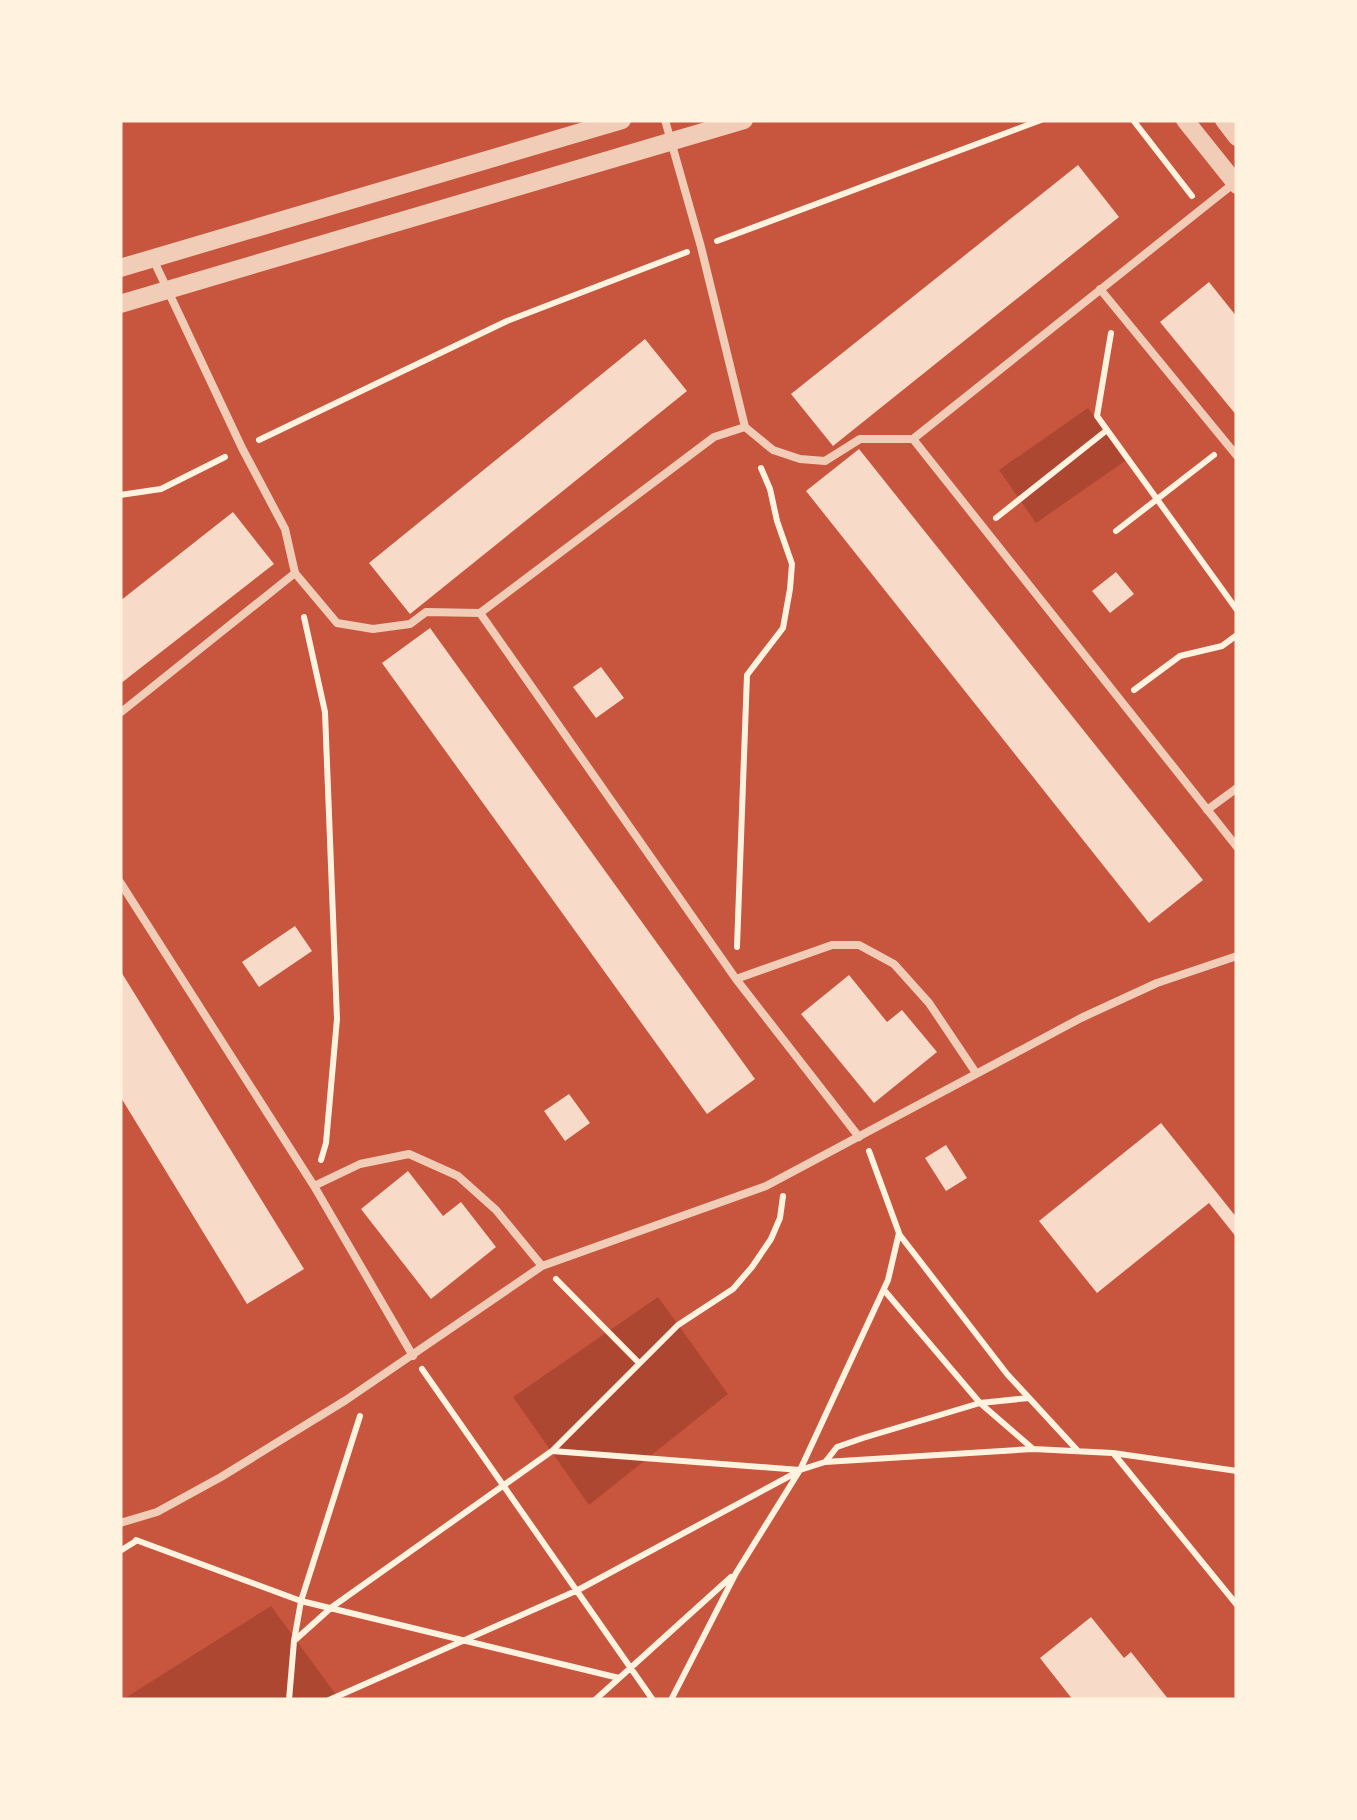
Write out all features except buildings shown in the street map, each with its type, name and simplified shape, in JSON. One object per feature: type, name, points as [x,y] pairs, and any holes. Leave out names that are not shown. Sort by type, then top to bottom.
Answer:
[{"type":"street","points":[[120,268],[622,120]]},
{"type":"street","points":[[120,304],[744,120]]},
{"type":"street","points":[[1185,120],[1236,183]]},
{"type":"street","points":[[1224,120],[1237,137]]},
{"type":"lane","points":[[665,120],[745,427],[773,450],[800,459],[825,461],[860,439],[912,439],[1236,183]]},
{"type":"lane","points":[[153,259],[242,448],[286,530],[294,573],[337,623],[373,630],[410,624],[426,612],[480,613],[714,437],[745,427]]},
{"type":"lane","points":[[1100,289],[1237,456]]},
{"type":"lane","points":[[912,439],[1237,847]]},
{"type":"lane","points":[[120,712],[294,573]]},
{"type":"lane","points":[[480,613],[736,978],[859,1136]]},
{"type":"lane","points":[[1208,810],[1237,788]]},
{"type":"lane","points":[[120,882],[314,1186],[412,1356]]},
{"type":"lane","points":[[736,978],[832,945],[859,945],[894,964],[930,1003],[976,1073]]},
{"type":"lane","points":[[120,1523],[157,1512],[205,1486],[546,1270],[766,1186],[1081,1018],[1158,983],[1237,956]]},
{"type":"lane","points":[[314,1186],[360,1164],[409,1154],[458,1176],[496,1210],[546,1270]]},
{"type":"path","points":[[252,444],[507,321],[1041,120]]},
{"type":"path","points":[[1134,120],[1202,208]]},
{"type":"path","points":[[1115,307],[1098,416],[1237,610]]},
{"type":"path","points":[[736,978],[748,675],[783,628],[792,564],[770,489],[745,427]]},
{"type":"path","points":[[983,528],[1107,430]]},
{"type":"path","points":[[1116,530],[1228,445]]},
{"type":"path","points":[[120,496],[161,490],[232,453]]},
{"type":"path","points":[[294,573],[325,712],[337,1019],[326,1143],[314,1186]]},
{"type":"path","points":[[1120,700],[1180,656],[1222,646],[1237,635]]},
{"type":"path","points":[[859,1136],[872,1156],[899,1233],[1006,1374],[1078,1451]]},
{"type":"path","points":[[294,1641],[332,1607],[552,1450],[678,1325],[733,1289],[776,1228],[785,1183]]},
{"type":"path","points":[[671,1700],[736,1573],[800,1470],[884,1290],[899,1233]]},
{"type":"path","points":[[546,1270],[639,1363]]},
{"type":"path","points":[[884,1290],[980,1403],[1033,1449]]},
{"type":"path","points":[[412,1356],[653,1700]]},
{"type":"path","points":[[289,1700],[301,1601],[368,1385]]},
{"type":"path","points":[[825,1462],[837,1448],[980,1403],[1029,1398]]},
{"type":"path","points":[[329,1700],[578,1590],[800,1470],[825,1462],[1033,1449],[1113,1453],[1237,1471]]},
{"type":"path","points":[[552,1450],[800,1470]]},
{"type":"path","points":[[1113,1453],[1237,1605]]},
{"type":"path","points":[[120,1534],[301,1601],[619,1678]]},
{"type":"path","points":[[120,1552],[137,1540]]},
{"type":"path","points":[[595,1700],[736,1573]]},
{"type":"shaded area","points":[[1088,408],[1125,461],[1036,523],[999,470]]},
{"type":"shaded area","points":[[658,1297],[728,1394],[589,1505],[513,1397]]},
{"type":"shaded area","points":[[271,1606],[340,1700],[122,1700]]}]
